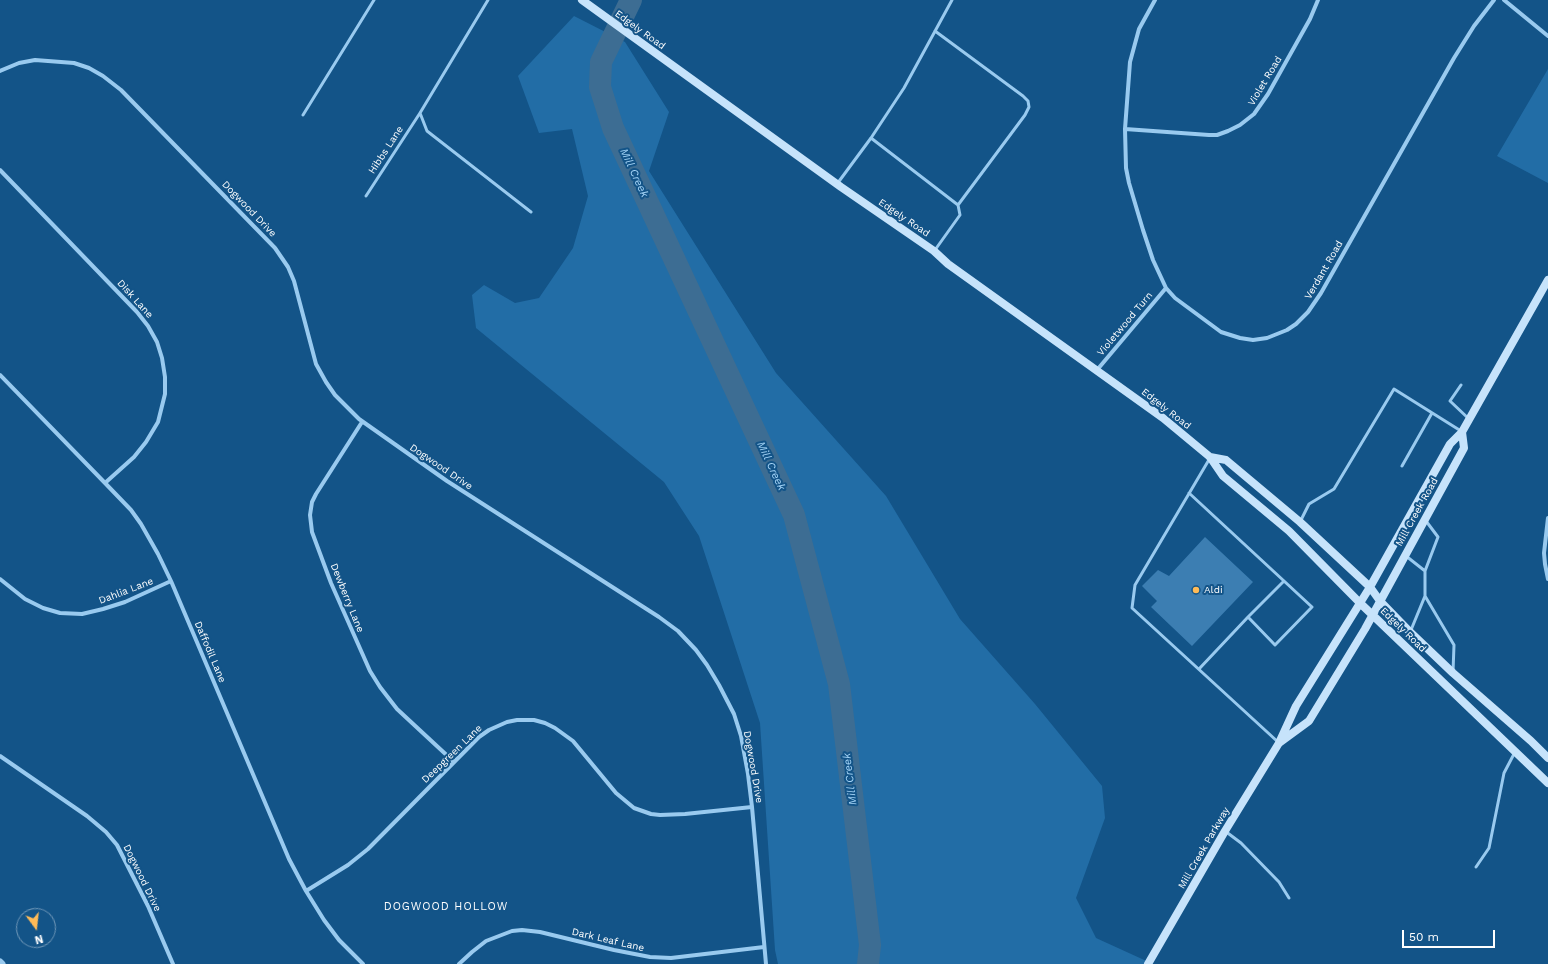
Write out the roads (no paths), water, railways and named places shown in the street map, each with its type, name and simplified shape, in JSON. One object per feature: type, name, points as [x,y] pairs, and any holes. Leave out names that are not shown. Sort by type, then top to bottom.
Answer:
[{"type":"main road","name":"Edgely Road","points":[[582,0],[837,184],[934,251],[948,264],[1163,418],[1210,457],[1223,476],[1289,531],[1360,603],[1548,783]]},
{"type":"main road","name":"Mill Creek Road","points":[[1370,587],[1450,444],[1462,432],[1548,280]]},
{"type":"main road","name":"Mill Creek Road","points":[[1380,601],[1464,448],[1462,432]]},
{"type":"main road","name":"Edgely Road","points":[[1210,457],[1226,460],[1300,522],[1370,587],[1380,601],[1453,673],[1531,741],[1548,758]]},
{"type":"main road","name":"Mill Creek Parkway","points":[[1148,964],[1225,831],[1279,743],[1296,706],[1370,587]]},
{"type":"main road","name":"Mill Creek Parkway","points":[[1279,743],[1309,721],[1365,629],[1380,601]]},
{"type":"street","name":"Verdant Road","points":[[1154,0],[1139,29],[1130,62],[1125,129],[1125,152],[1129,183],[1153,260],[1166,288],[1175,298],[1221,332],[1240,338],[1253,340],[1267,338],[1287,330],[1296,324],[1308,312],[1321,293],[1454,58],[1474,26],[1494,0]]},
{"type":"street","name":"Violet Road","points":[[1125,129],[1217,135],[1240,125],[1254,114],[1268,94],[1310,19],[1318,0]]},
{"type":"street","points":[[1504,0],[1548,36]]},
{"type":"street","name":"Dogwood Drive","points":[[0,72],[19,63],[35,60],[74,62],[103,76],[121,90],[275,248],[288,267],[294,281],[316,364],[335,395],[362,422],[447,481],[659,617],[678,631],[696,650],[707,665],[734,714],[741,736],[752,807],[766,964]]},
{"type":"street","name":"Disk Lane","points":[[0,170],[137,312],[148,326],[157,342],[162,358],[165,377],[165,394],[158,422],[146,442],[134,456],[105,483]]},
{"type":"street","name":"Violetwood Turn","points":[[1097,370],[1166,288]]},
{"type":"street","name":"Daffodil Lane","points":[[0,376],[131,510],[141,524],[171,581],[289,859],[324,920],[340,940],[363,964]]},
{"type":"street","name":"Dewberry Lane","points":[[362,422],[312,502],[310,516],[312,532],[331,583],[359,650],[370,671],[397,709],[453,761]]},
{"type":"street","points":[[1548,518],[1544,554],[1548,579]]},
{"type":"street","name":"Dahlia Lane","points":[[0,579],[26,599],[43,608],[60,613],[82,614],[118,604],[171,581]]},
{"type":"street","name":"Deepgreen Lane","points":[[306,891],[348,865],[368,849],[479,736],[507,722],[517,720],[534,720],[555,728],[573,742],[616,793],[634,808],[651,814],[660,815],[752,807]]},
{"type":"street","name":"Dogwood Drive","points":[[0,756],[87,816],[106,832],[117,845],[148,906],[173,964]]},
{"type":"street","name":"Dark Leaf Lane","points":[[459,964],[486,941],[512,930],[540,932],[650,957],[671,958],[764,947]]},
{"type":"lane","points":[[303,115],[374,0]]},
{"type":"lane","name":"Hibbs Lane","points":[[366,196],[420,113],[488,0]]},
{"type":"lane","points":[[837,184],[871,138],[904,88],[952,0]]},
{"type":"lane","points":[[935,31],[1023,96],[1028,101],[1029,107],[1025,115],[958,205]]},
{"type":"lane","points":[[420,113],[427,131],[531,212]]},
{"type":"lane","points":[[871,138],[958,205],[960,215],[934,251]]},
{"type":"lane","points":[[1461,385],[1450,401],[1469,419]]},
{"type":"lane","points":[[1300,522],[1309,504],[1334,489],[1394,389],[1462,432]]},
{"type":"lane","points":[[1402,466],[1432,413]]},
{"type":"lane","points":[[1210,457],[1135,585],[1132,608],[1279,743]]},
{"type":"lane","points":[[1189,493],[1312,607],[1275,645],[1248,617]]},
{"type":"lane","points":[[1410,632],[1425,596],[1425,571],[1438,537],[1424,519]]},
{"type":"lane","points":[[1405,555],[1425,571]]},
{"type":"lane","points":[[1199,669],[1284,581]]},
{"type":"lane","points":[[1425,596],[1454,645],[1453,673]]},
{"type":"lane","points":[[1476,867],[1489,848],[1504,774],[1515,752]]},
{"type":"lane","points":[[1225,831],[1240,843],[1279,882],[1289,898]]},
{"type":"waterway","name":"Mill Creek","points":[[631,0],[601,62],[600,87],[613,128],[794,515],[839,684],[870,945],[868,964]]},
{"type":"place","name":"Aldi","points":[[1196,590]]},
{"type":"district","name":"DOGWOOD HOLLOW","points":[[446,907]]}]
